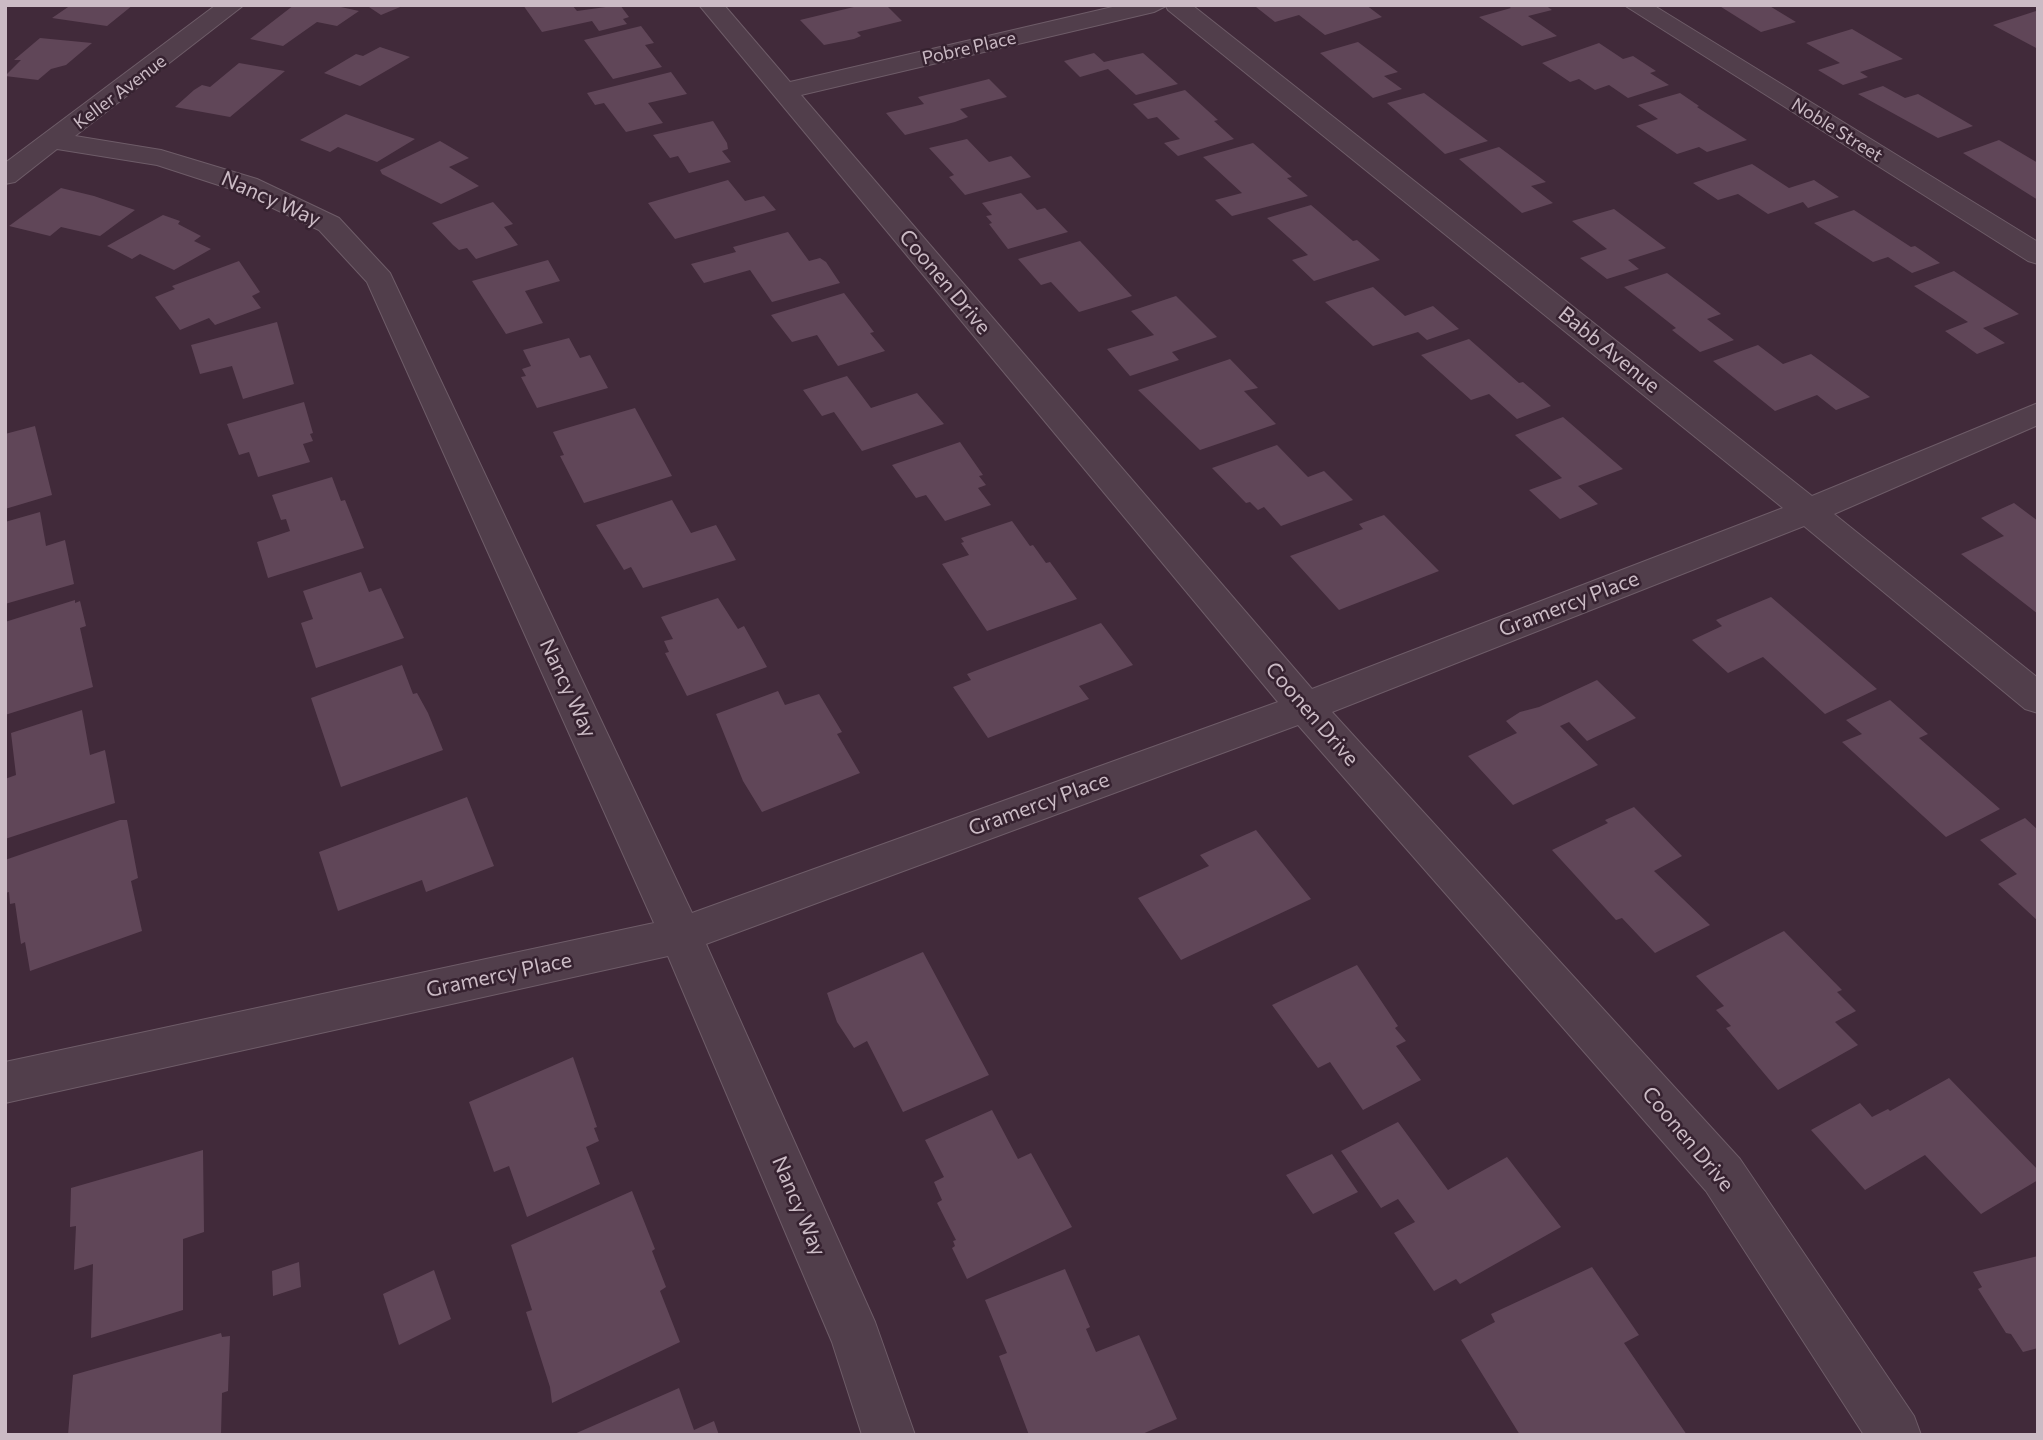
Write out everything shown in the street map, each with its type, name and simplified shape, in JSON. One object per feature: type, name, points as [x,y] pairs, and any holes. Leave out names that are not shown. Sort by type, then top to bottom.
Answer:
[{"type":"street","name":"Keller Avenue","points":[[5,176],[55,141],[232,5]]},
{"type":"street","name":"Coonen Drive","points":[[711,5],[1305,707],[1723,1175],[1895,1435]]},
{"type":"street","name":"Pobre Place","points":[[783,91],[1154,5]]},
{"type":"street","name":"Babb Avenue","points":[[1177,5],[1809,511],[2038,699]]},
{"type":"street","name":"Noble Street","points":[[1636,5],[2038,255]]},
{"type":"street","name":"Nancy Way","points":[[55,141],[162,158],[247,185],[329,224],[380,279],[681,935],[857,1340],[889,1435]]},
{"type":"street","name":"Gramercy Place","points":[[5,1083],[681,935],[1305,707],[1809,511],[2038,413]]},
{"type":"building","points":[[71,5],[133,5],[107,26],[52,18]]},
{"type":"building","points":[[294,5],[332,5],[359,11],[337,26],[317,22],[283,46],[250,39]]},
{"type":"building","points":[[366,5],[405,5],[381,15]]},
{"type":"building","points":[[523,5],[572,5],[577,11],[620,5],[629,17],[623,19],[627,24],[599,31],[592,21],[542,32]]},
{"type":"building","points":[[862,5],[886,5],[902,21],[857,32],[861,36],[854,39],[824,45],[800,20]]},
{"type":"building","points":[[1366,5],[1382,17],[1325,35],[1299,15],[1275,22],[1256,7]]},
{"type":"building","points":[[1507,5],[1545,5],[1552,10],[1528,16],[1557,36],[1522,46],[1479,17],[1511,8]]},
{"type":"building","points":[[1718,5],[1768,5],[1796,22],[1761,32]]},
{"type":"building","points":[[2036,11],[2038,49],[1993,25]]},
{"type":"building","points":[[641,26],[654,43],[645,45],[662,67],[613,79],[584,40]]},
{"type":"building","points":[[1852,29],[1903,59],[1860,72],[1868,77],[1843,85],[1818,70],[1840,63],[1806,43]]},
{"type":"building","points":[[40,38],[92,43],[66,65],[51,69],[38,80],[5,76],[21,60],[14,60]]},
{"type":"building","points":[[1358,42],[1398,72],[1384,76],[1402,89],[1373,98],[1320,53]]},
{"type":"building","points":[[1599,43],[1623,59],[1633,56],[1656,71],[1650,73],[1669,85],[1628,98],[1609,85],[1595,90],[1579,79],[1570,82],[1542,63]]},
{"type":"building","points":[[380,47],[410,57],[360,86],[324,73],[356,54],[363,56]]},
{"type":"building","points":[[1094,53],[1104,62],[1143,53],[1178,84],[1136,95],[1108,69],[1080,77],[1064,61]]},
{"type":"building","points":[[239,63],[285,71],[230,117],[175,107],[202,85],[210,87]]},
{"type":"building","points":[[671,72],[687,94],[648,103],[663,123],[626,132],[604,103],[595,105],[587,93]]},
{"type":"building","points":[[989,79],[1007,97],[960,109],[968,117],[955,122],[905,135],[886,113],[924,104],[918,97]]},
{"type":"building","points":[[1883,86],[1905,98],[1918,94],[1973,126],[1938,138],[1858,94]]},
{"type":"building","points":[[1185,90],[1218,120],[1214,121],[1234,139],[1178,156],[1164,143],[1180,139],[1157,117],[1148,119],[1133,104]]},
{"type":"building","points":[[1424,93],[1488,141],[1445,154],[1387,103]]},
{"type":"building","points":[[1680,93],[1747,140],[1707,152],[1699,147],[1677,154],[1636,126],[1658,119],[1638,105]]},
{"type":"building","points":[[346,114],[415,139],[377,162],[338,147],[330,152],[300,140]]},
{"type":"building","points":[[713,121],[727,143],[728,149],[722,151],[731,162],[689,173],[678,156],[670,158],[653,135]]},
{"type":"building","points":[[967,139],[989,162],[1011,156],[1031,177],[965,195],[949,177],[954,175],[929,148]]},
{"type":"building","points":[[1999,140],[2038,163],[2038,200],[1963,153]]},
{"type":"building","points":[[440,141],[469,158],[449,167],[479,186],[441,204],[382,174],[380,170]]},
{"type":"building","points":[[1253,143],[1292,177],[1287,178],[1308,196],[1232,216],[1215,200],[1242,193],[1203,157]]},
{"type":"building","points":[[1499,147],[1546,182],[1531,186],[1553,203],[1522,213],[1459,159]]},
{"type":"building","points":[[1752,164],[1789,188],[1814,180],[1839,197],[1808,208],[1803,202],[1768,214],[1738,194],[1718,200],[1693,183]]},
{"type":"building","points":[[728,180],[745,201],[764,196],[776,210],[675,239],[648,203]]},
{"type":"building","points":[[61,188],[135,210],[100,236],[61,227],[50,236],[9,226]]},
{"type":"building","points":[[1021,193],[1037,210],[1045,208],[1068,232],[1008,249],[989,224],[992,223],[986,216],[992,215],[982,203]]},
{"type":"building","points":[[493,202],[513,224],[504,227],[518,245],[476,259],[467,248],[459,250],[432,223]]},
{"type":"building","points":[[1311,205],[1380,260],[1314,281],[1292,260],[1308,255],[1267,218]]},
{"type":"building","points":[[1614,209],[1666,248],[1628,260],[1639,269],[1607,279],[1580,258],[1607,249],[1572,221]]},
{"type":"building","points":[[1854,210],[1940,263],[1912,273],[1888,257],[1873,262],[1814,223]]},
{"type":"building","points":[[163,215],[180,221],[178,224],[201,236],[194,241],[211,249],[174,270],[140,254],[132,259],[107,246]]},
{"type":"building","points":[[788,232],[809,261],[820,258],[826,262],[840,283],[772,302],[750,270],[704,283],[691,264],[736,252],[733,247]]},
{"type":"building","points":[[1080,241],[1132,296],[1079,312],[1051,282],[1041,285],[1018,259]]},
{"type":"building","points":[[548,260],[560,281],[525,291],[543,323],[506,334],[472,281]]},
{"type":"building","points":[[239,261],[260,292],[252,296],[261,308],[215,325],[209,318],[180,330],[155,297],[175,289],[172,286]]},
{"type":"building","points":[[1954,271],[2019,314],[1983,328],[2005,343],[1977,354],[1945,331],[1968,322],[1914,286]]},
{"type":"building","points":[[1667,273],[1721,314],[1707,319],[1734,340],[1700,352],[1672,330],[1676,328],[1624,287]]},
{"type":"building","points":[[1373,287],[1405,316],[1433,306],[1459,329],[1427,340],[1418,332],[1373,346],[1325,302]]},
{"type":"building","points":[[844,293],[885,351],[838,366],[817,335],[792,342],[771,315]]},
{"type":"building","points":[[1176,296],[1217,337],[1172,352],[1179,360],[1130,376],[1107,349],[1154,335],[1131,311]]},
{"type":"building","points":[[277,322],[294,384],[243,399],[232,366],[200,374],[191,345]]},
{"type":"building","points":[[569,338],[580,358],[590,355],[608,388],[537,408],[521,377],[526,376],[522,369],[531,366],[523,350]]},
{"type":"building","points":[[1469,339],[1519,383],[1523,382],[1551,406],[1517,419],[1489,394],[1471,400],[1421,355]]},
{"type":"building","points":[[1758,345],[1783,364],[1811,354],[1870,397],[1836,410],[1817,395],[1775,411],[1713,361]]},
{"type":"building","points":[[1230,359],[1258,388],[1244,391],[1276,424],[1200,450],[1138,390]]},
{"type":"building","points":[[847,376],[871,408],[917,393],[944,424],[862,451],[834,412],[822,416],[803,390]]},
{"type":"building","points":[[304,402],[313,433],[310,434],[313,441],[303,444],[310,462],[258,477],[249,452],[239,455],[227,424]]},
{"type":"building","points":[[635,408],[672,476],[584,503],[560,456],[564,455],[553,432]]},
{"type":"building","points":[[1563,417],[1623,469],[1578,486],[1598,504],[1560,519],[1529,490],[1562,478],[1515,435]]},
{"type":"building","points":[[35,426],[52,495],[5,509],[5,434]]},
{"type":"building","points":[[960,442],[983,475],[979,476],[986,485],[978,488],[991,505],[945,521],[926,495],[916,498],[892,465]]},
{"type":"building","points":[[1277,445],[1308,477],[1324,471],[1353,500],[1281,526],[1264,507],[1258,510],[1250,502],[1246,503],[1212,468]]},
{"type":"building","points":[[332,477],[341,501],[345,500],[364,548],[268,578],[257,542],[290,531],[286,519],[281,520],[272,495]]},
{"type":"building","points":[[672,500],[691,533],[716,525],[736,560],[643,588],[631,567],[624,570],[596,525]]},
{"type":"building","points":[[2014,503],[2038,521],[2038,614],[1961,554],[2004,536],[1981,518]]},
{"type":"building","points":[[40,512],[46,546],[65,540],[74,584],[5,604],[5,522]]},
{"type":"building","points":[[1384,515],[1439,571],[1339,610],[1290,556],[1363,529],[1359,524]]},
{"type":"building","points":[[1012,521],[1030,546],[1033,545],[1046,563],[1050,562],[1077,599],[987,631],[942,564],[969,555],[961,543],[964,542],[961,538]]},
{"type":"building","points":[[361,572],[369,592],[381,588],[404,638],[316,668],[301,623],[313,619],[303,591]]},
{"type":"building","points":[[1771,597],[1877,689],[1825,714],[1763,657],[1728,673],[1692,640],[1722,626],[1716,620]]},
{"type":"building","points":[[718,598],[738,629],[744,626],[767,667],[687,696],[665,653],[669,652],[664,641],[673,639],[661,617]]},
{"type":"building","points":[[75,600],[75,603],[80,601],[86,626],[80,628],[93,687],[5,715],[5,622]]},
{"type":"building","points":[[1101,623],[1133,665],[1079,686],[1089,699],[988,738],[953,687],[971,680],[967,674]]},
{"type":"building","points":[[402,665],[413,694],[417,693],[428,713],[443,750],[341,787],[311,698]]},
{"type":"building","points":[[1597,680],[1636,718],[1587,741],[1569,722],[1560,726],[1598,765],[1513,805],[1468,756],[1517,733],[1506,721],[1520,712],[1539,707]]},
{"type":"building","points":[[778,691],[785,705],[819,694],[842,732],[837,734],[860,773],[762,812],[743,781],[716,714]]},
{"type":"building","points":[[1890,700],[1928,734],[1919,738],[2000,809],[1946,837],[1842,742],[1862,734],[1846,720]]},
{"type":"building","points":[[82,710],[90,755],[105,750],[115,803],[5,839],[5,779],[16,775],[11,733]]},
{"type":"building","points":[[467,797],[494,866],[426,892],[422,880],[338,911],[319,852]]},
{"type":"building","points":[[1634,807],[1682,856],[1654,871],[1710,925],[1655,953],[1622,918],[1616,920],[1552,850]]},
{"type":"building","points":[[2025,818],[2038,830],[2038,921],[1998,884],[2017,874],[1980,840]]},
{"type":"building","points":[[120,820],[127,820],[138,878],[131,881],[142,931],[30,971],[25,942],[21,944],[15,903],[10,904],[9,892],[5,893],[5,860]]},
{"type":"building","points":[[1256,830],[1311,899],[1181,960],[1138,898],[1209,866],[1200,855]]},
{"type":"building","points":[[1784,931],[1842,990],[1837,992],[1856,1011],[1835,1022],[1858,1045],[1778,1090],[1726,1028],[1731,1026],[1716,1010],[1724,1006],[1696,976]]},
{"type":"building","points":[[923,952],[989,1075],[903,1112],[867,1041],[854,1048],[837,1022],[827,993]]},
{"type":"building","points":[[1357,965],[1398,1026],[1395,1028],[1406,1041],[1396,1046],[1421,1080],[1363,1110],[1330,1062],[1318,1068],[1272,1005]]},
{"type":"building","points":[[573,1057],[597,1127],[594,1128],[599,1141],[586,1147],[600,1184],[527,1217],[509,1166],[494,1172],[469,1102]]},
{"type":"building","points":[[1949,1078],[2038,1170],[2038,1180],[1981,1214],[1925,1155],[1865,1190],[1811,1130],[1860,1103],[1872,1117],[1888,1109],[1890,1111]]},
{"type":"building","points":[[992,1110],[1018,1159],[1031,1153],[1072,1227],[967,1279],[952,1248],[955,1246],[953,1241],[956,1240],[937,1203],[942,1200],[934,1182],[944,1177],[925,1140]]},
{"type":"building","points":[[1398,1122],[1448,1190],[1507,1157],[1561,1227],[1460,1284],[1456,1279],[1434,1291],[1394,1233],[1415,1222],[1398,1199],[1381,1208],[1341,1151]]},
{"type":"building","points":[[203,1150],[204,1232],[183,1239],[183,1310],[91,1338],[93,1264],[74,1270],[76,1226],[70,1227],[71,1188]]},
{"type":"building","points":[[1332,1154],[1358,1192],[1313,1214],[1286,1175]]},
{"type":"building","points":[[632,1191],[655,1249],[652,1251],[666,1287],[660,1291],[680,1342],[552,1403],[550,1387],[526,1312],[532,1310],[511,1245]]},
{"type":"building","points":[[2038,1256],[2038,1348],[2023,1352],[2011,1334],[2006,1333],[1978,1289],[1982,1287],[1973,1272]]},
{"type":"building","points":[[299,1262],[301,1287],[273,1296],[272,1271]]},
{"type":"building","points":[[1592,1267],[1639,1335],[1624,1343],[1687,1435],[1520,1435],[1461,1340],[1495,1322],[1491,1314]]},
{"type":"building","points":[[1065,1269],[1090,1327],[1086,1329],[1096,1352],[1139,1335],[1177,1419],[1140,1435],[1029,1435],[999,1356],[1007,1353],[985,1300]]},
{"type":"building","points":[[434,1270],[451,1319],[399,1345],[383,1294]]},
{"type":"building","points":[[221,1333],[222,1337],[230,1336],[228,1391],[222,1393],[221,1435],[68,1435],[73,1375]]},
{"type":"building","points":[[679,1388],[694,1430],[714,1421],[719,1435],[572,1435]]}]
